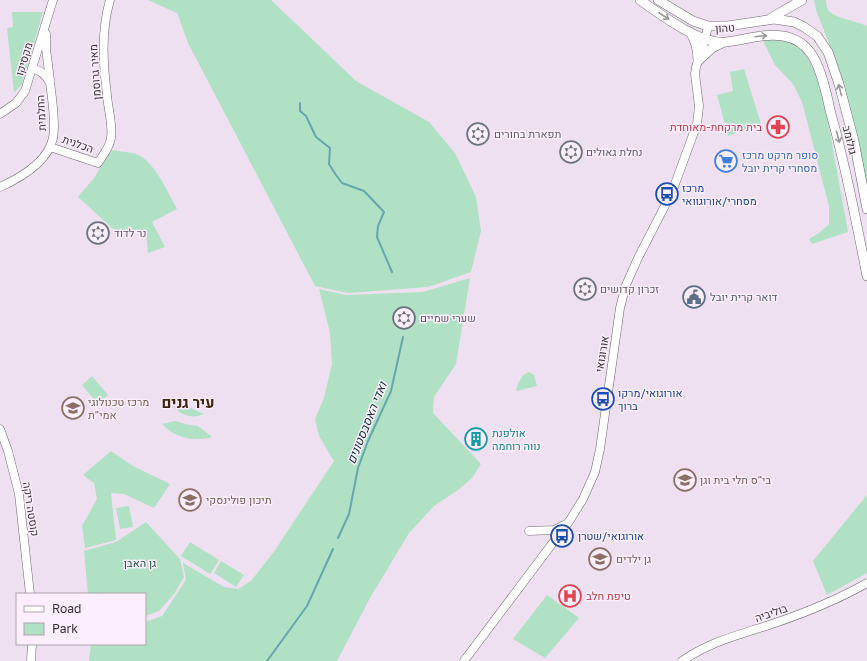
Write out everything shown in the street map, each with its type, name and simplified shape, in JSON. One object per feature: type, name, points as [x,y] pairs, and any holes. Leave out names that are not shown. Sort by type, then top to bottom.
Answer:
[{"type":"main road","name":"טהון","points":[[640,0],[668,19],[705,40],[724,42],[775,35],[798,41]]},
{"type":"main road","name":"טהון","points":[[658,0],[693,21],[708,26],[728,26],[768,19],[781,19],[794,22]]},
{"type":"main road","points":[[768,19],[802,0]]},
{"type":"main road","name":"גולומב","points":[[794,22],[817,36],[832,63],[854,141],[867,209]]},
{"type":"main road","points":[[688,31],[696,42],[698,61]]},
{"type":"main road","name":"גולומב","points":[[798,41],[812,55],[828,99],[840,146],[867,276]]},
{"type":"main road","points":[[698,61],[712,48],[724,42]]},
{"type":"street","name":"מקסיקו","points":[[0,114],[16,103],[29,83],[53,0]]},
{"type":"street","name":"מאיר גרוסמן","points":[[98,163],[110,143],[111,131],[103,53],[105,21],[110,0]]},
{"type":"street","points":[[47,21],[46,49],[50,83]]},
{"type":"street","name":"אורוגואי","points":[[464,661],[567,524],[583,499],[595,472],[600,449],[620,308],[626,285],[638,258],[672,192],[697,124],[699,106],[695,74],[708,26]]},
{"type":"street","name":"החלמית","points":[[0,187],[27,172],[44,156],[54,137],[50,83],[47,76],[33,68]]},
{"type":"street","name":"הכלנית","points":[[50,147],[98,163]]},
{"type":"street","name":"קוסטה ריקה","points":[[0,430],[8,451],[19,494],[30,593]]},
{"type":"street","points":[[529,531],[554,530],[567,524]]},
{"type":"street","name":"בוליביה","points":[[682,661],[716,642],[804,613],[839,598],[867,583]]},
{"type":"street","points":[[31,661],[32,645]]},
{"type":"green space","points":[[148,0],[271,0],[356,81],[429,122],[455,153],[476,197],[481,231],[471,272],[428,287],[348,293],[315,286],[188,43],[177,13]]},
{"type":"green space","points":[[814,0],[826,0],[828,10],[831,13],[867,26],[867,191],[852,114],[840,72],[816,10]]},
{"type":"green space","points":[[12,12],[43,12],[22,84],[14,93],[7,28],[13,27]]},
{"type":"green space","points":[[762,39],[780,39],[790,41],[800,48],[809,61],[816,77],[827,116],[848,232],[812,244],[809,239],[829,224],[829,206],[802,102],[793,84],[775,65]]},
{"type":"green space","points":[[744,69],[761,124],[728,136],[717,95],[733,91],[730,72]]},
{"type":"green space","points":[[111,150],[136,154],[143,158],[155,170],[165,186],[177,209],[152,222],[165,247],[148,253],[146,232],[114,230],[78,197],[94,178]]},
{"type":"green space","points":[[470,278],[456,364],[434,397],[433,413],[481,464],[472,478],[458,490],[434,506],[409,533],[370,598],[337,661],[89,661],[91,645],[146,645],[146,622],[162,616],[186,580],[183,563],[224,587],[238,589],[251,581],[273,553],[334,461],[319,436],[315,419],[324,398],[332,364],[330,333],[319,289],[346,295],[423,292]]},
{"type":"green space","points":[[529,372],[534,375],[537,386],[516,391],[520,380]]},
{"type":"green space","points":[[92,376],[108,395],[98,404],[82,385]]},
{"type":"green space","points":[[167,398],[204,414],[198,416],[188,416],[183,414],[170,403]]},
{"type":"green space","points":[[175,421],[198,426],[212,437],[198,439],[185,438],[173,433],[162,424]]},
{"type":"green space","points":[[111,451],[133,466],[170,484],[154,508],[124,494],[111,493],[116,540],[85,548],[82,526],[97,499],[94,483],[83,475]]},
{"type":"green space","points":[[867,495],[867,573],[827,595],[813,561]]},
{"type":"green space","points":[[129,506],[133,527],[120,529],[116,508]]},
{"type":"green space","name":"גן האבן","points":[[146,522],[180,559],[184,577],[174,594],[159,611],[146,616],[146,593],[88,593],[84,551],[116,542]]},
{"type":"green space","points":[[190,542],[219,560],[210,574],[181,556]]},
{"type":"green space","points":[[221,561],[244,575],[236,587],[214,573]]},
{"type":"green space","points":[[547,595],[579,618],[545,658],[513,639]]},
{"type":"waterway","name":"ואדי האסבסטונים","points":[[300,103],[300,111],[306,116],[316,137],[330,148],[329,164],[342,183],[364,191],[384,212],[378,226],[377,237],[392,272]]},
{"type":"waterway","name":"ואדי האסבסטונים","points":[[338,538],[349,514],[358,468],[368,441],[391,391],[403,337]]},
{"type":"waterway","name":"ואדי האסבסטונים","points":[[267,661],[307,606],[333,549]]},
{"type":"place","name":"בית מרקחת-מאוחדת","points":[[778,127]]},
{"type":"place","name":"תפארת בחורים","points":[[478,134]]},
{"type":"place","name":"נחלת גאולים","points":[[571,152]]},
{"type":"place","name":"סופר מרקט מרכז מסחרי קרית יובל","points":[[726,161]]},
{"type":"place","name":"מרכז מסחרי/אורוגוואי","points":[[667,194]]},
{"type":"place","name":"נר לדוד","points":[[98,233]]},
{"type":"place","name":"זכרון קדושים","points":[[585,289]]},
{"type":"place","name":"דואר קרית יובל","points":[[694,297]]},
{"type":"place","name":"שערי שמיים","points":[[404,318]]},
{"type":"place","name":"אורוגואי/מרקו ברוך","points":[[603,399]]},
{"type":"place","name":"מרכז טכנולוגי אמי\"ת","points":[[73,408]]},
{"type":"place","name":"אולפנת נווה רוחמה","points":[[476,439]]},
{"type":"place","name":"בי\"ס תלי בית וגן","points":[[685,480]]},
{"type":"place","name":"תיכון פולינסקי","points":[[190,500]]},
{"type":"place","name":"אורוגואי/שטרן","points":[[562,536]]},
{"type":"place","name":"גן ילדים","points":[[600,559]]},
{"type":"place","name":"טיפת חלב","points":[[570,596]]},
{"type":"district","name":"עיר גנים","points":[[188,403]]}]
